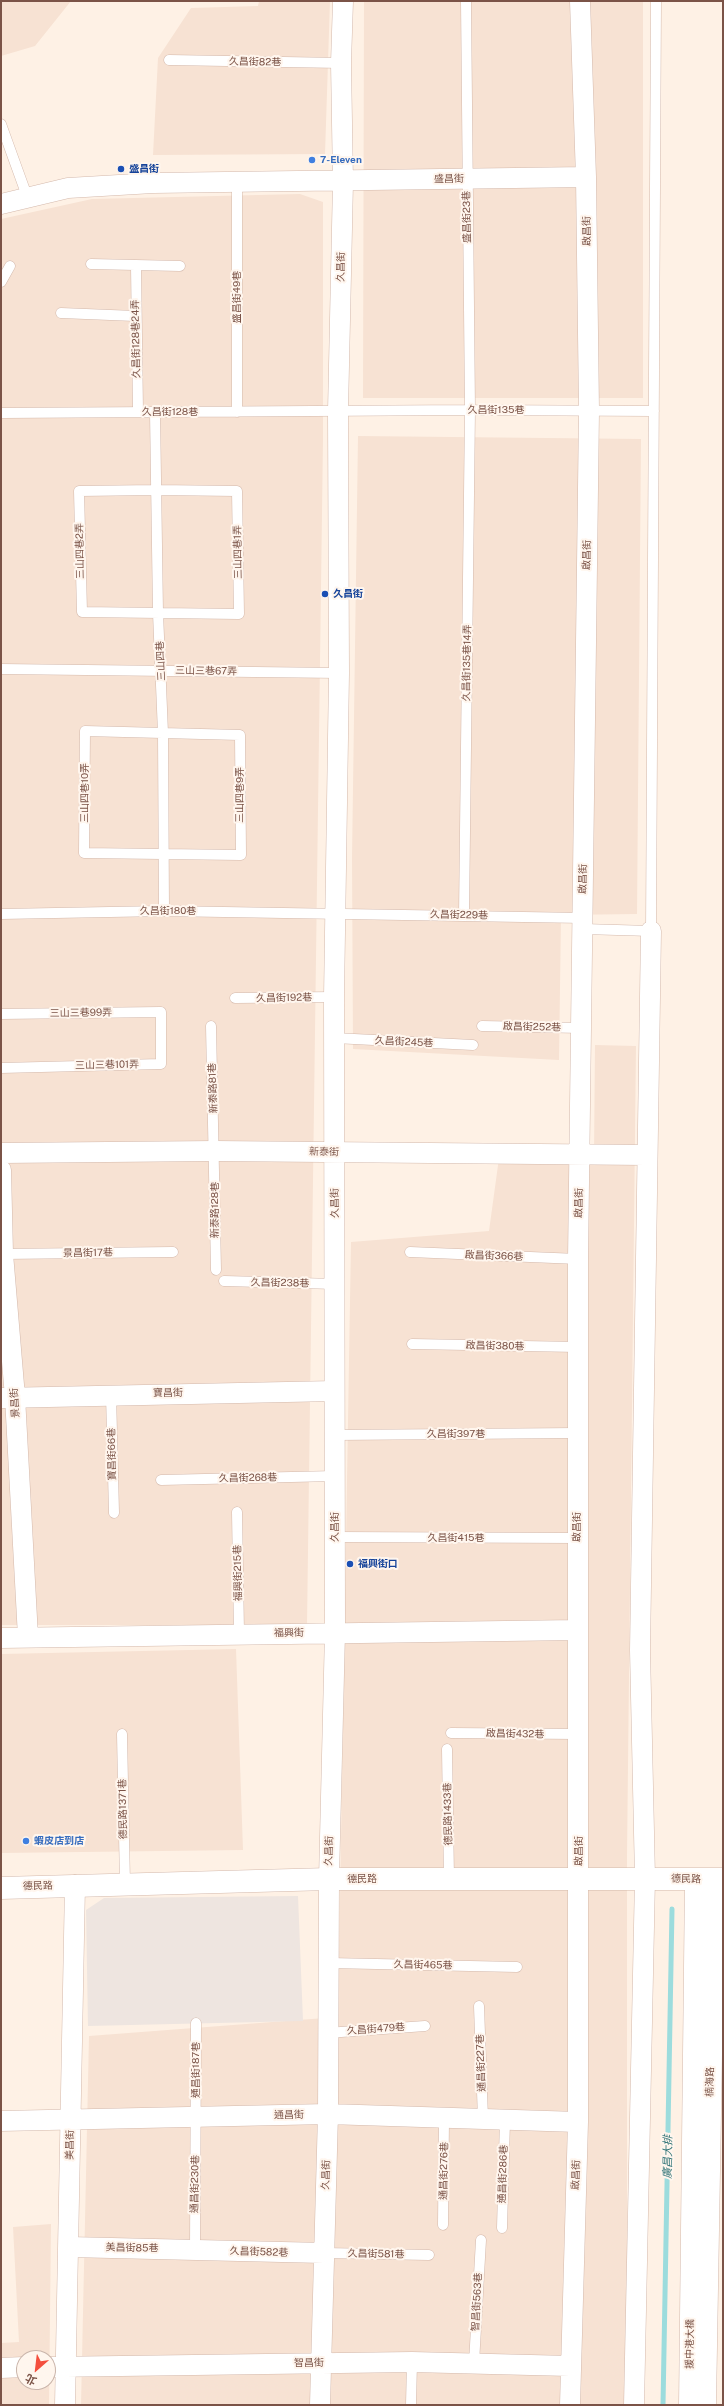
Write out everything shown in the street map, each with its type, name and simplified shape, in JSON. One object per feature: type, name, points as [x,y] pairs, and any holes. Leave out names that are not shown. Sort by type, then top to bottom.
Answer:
[{"type":"street","name":"久昌街","points":[[320,2405],[328,2114],[329,1878],[335,1632],[334,1391],[336,1284],[334,997],[339,673],[338,411],[343,182],[341,63],[343,1]]},
{"type":"street","name":"啟昌街","points":[[570,2405],[578,2122],[579,1879],[576,1538],[578,1259],[589,411],[586,178],[580,1]]},
{"type":"street","name":"盛昌街","points":[[1,204],[27,196],[68,188],[153,183],[586,178]]},
{"type":"street","points":[[634,2405],[645,1878],[640,1650],[646,1155],[651,931]]},
{"type":"street","name":"新泰街","points":[[1,1153],[215,1151],[646,1155]]},
{"type":"street","name":"景昌街","points":[[1,1170],[8,1398],[28,1637]]},
{"type":"street","name":"寶昌街","points":[[8,1398],[111,1394],[334,1391]]},
{"type":"street","name":"福興街","points":[[1,1638],[239,1633],[577,1630]]},
{"type":"street","name":"德民路","points":[[1,1888],[329,1878],[710,1879]]},
{"type":"street","name":"楠海路","points":[[698,2283],[710,1879]]},
{"type":"street","name":"美昌街","points":[[65,2405],[57,2367],[69,2246],[75,1885]]},
{"type":"street","name":"通昌街","points":[[1,2121],[328,2114],[578,2122]]},
{"type":"street","name":"美昌街85巷","points":[[69,2246],[195,2250]]},
{"type":"street","name":"久昌街582巷","points":[[195,2250],[324,2253]]},
{"type":"street","name":"援中港大橋","points":[[689,2405],[698,2283]]},
{"type":"street","name":"援中港大橋","points":[[698,2283],[705,2405]]},
{"type":"street","name":"智昌街","points":[[57,2367],[321,2362],[412,2362],[570,2366]]},
{"type":"street","points":[[1,2368],[16,2367]]},
{"type":"lane","name":"盛昌街23巷","points":[[466,1],[466,179],[470,410]]},
{"type":"lane","points":[[651,931],[656,1]]},
{"type":"lane","name":"久昌街82巷","points":[[169,60],[341,63]]},
{"type":"lane","points":[[1,124],[27,196]]},
{"type":"lane","name":"盛昌街49巷","points":[[237,183],[237,412]]},
{"type":"lane","points":[[91,264],[180,266]]},
{"type":"lane","points":[[1,282],[10,266]]},
{"type":"lane","name":"久昌街128巷24弄","points":[[136,266],[135,316],[138,412]]},
{"type":"lane","points":[[61,313],[135,316]]},
{"type":"lane","name":"久昌街135巷14弄","points":[[464,916],[470,410]]},
{"type":"lane","name":"久昌街135巷","points":[[338,411],[654,411]]},
{"type":"lane","name":"久昌街128巷","points":[[1,413],[338,411]]},
{"type":"lane","name":"三山四巷","points":[[155,412],[158,613],[163,733],[164,911]]},
{"type":"lane","name":"三山四巷1弄","points":[[156,490],[237,491],[239,614],[158,613]]},
{"type":"lane","name":"三山四巷2弄","points":[[156,490],[79,491],[82,612],[158,613]]},
{"type":"lane","name":"三山三巷67弄","points":[[1,669],[339,673]]},
{"type":"lane","name":"三山四巷10弄","points":[[163,733],[85,731],[84,852],[164,855]]},
{"type":"lane","name":"三山四巷9弄","points":[[163,733],[240,735],[240,855],[164,855]]},
{"type":"lane","name":"久昌街180巷","points":[[1,914],[164,911],[335,912]]},
{"type":"lane","name":"久昌街229巷","points":[[335,912],[464,916],[583,923],[651,931]]},
{"type":"lane","name":"久昌街192巷","points":[[235,998],[334,997]]},
{"type":"lane","name":"三山三巷99弄","points":[[1,1014],[161,1012]]},
{"type":"lane","name":"三山三巷101弄","points":[[1,1068],[161,1064],[161,1012]]},
{"type":"lane","name":"新泰路81巷","points":[[211,1026],[215,1151]]},
{"type":"lane","name":"啟昌街252巷","points":[[482,1026],[581,1028]]},
{"type":"lane","name":"久昌街245巷","points":[[334,1038],[473,1045]]},
{"type":"lane","name":"新泰路128巷","points":[[215,1151],[216,1270]]},
{"type":"lane","name":"景昌街17巷","points":[[3,1254],[173,1252]]},
{"type":"lane","name":"啟昌街366巷","points":[[410,1252],[578,1259]]},
{"type":"lane","name":"久昌街238巷","points":[[224,1281],[336,1284]]},
{"type":"lane","name":"啟昌街380巷","points":[[412,1344],[578,1347]]},
{"type":"lane","name":"寶昌街66巷","points":[[111,1394],[114,1513]]},
{"type":"lane","name":"久昌街397巷","points":[[335,1435],[577,1434]]},
{"type":"lane","name":"久昌街268巷","points":[[161,1480],[335,1476]]},
{"type":"lane","name":"福興街215巷","points":[[237,1512],[239,1633]]},
{"type":"lane","name":"久昌街415巷","points":[[335,1537],[576,1538]]},
{"type":"lane","name":"啟昌街432巷","points":[[451,1733],[578,1734]]},
{"type":"lane","name":"德民路1371巷","points":[[122,1734],[125,1884]]},
{"type":"lane","name":"德民路1433巷","points":[[447,1749],[449,1879]]},
{"type":"lane","name":"久昌街465巷","points":[[329,1963],[517,1967]]},
{"type":"lane","name":"通昌街227巷","points":[[480,2006],[483,2119]]},
{"type":"lane","name":"通昌街187巷","points":[[196,2023],[196,2117]]},
{"type":"lane","name":"久昌街479巷","points":[[328,2033],[425,2026]]},
{"type":"lane","name":"通昌街230巷","points":[[195,2250],[196,2117]]},
{"type":"lane","name":"通昌街276巷","points":[[443,2225],[444,2118]]},
{"type":"lane","name":"通昌街286巷","points":[[502,2228],[504,2120]]},
{"type":"lane","name":"智昌街563巷","points":[[474,2363],[481,2240]]},
{"type":"lane","name":"久昌街581巷","points":[[324,2253],[429,2256]]},
{"type":"lane","points":[[411,2405],[412,2362]]},
{"type":"shaded area","points":[[1,1],[71,1],[35,46],[1,56]]},
{"type":"shaded area","points":[[259,1],[330,1],[325,154],[153,155],[158,58],[191,8],[258,6]]},
{"type":"shaded area","points":[[364,1],[643,1],[643,398],[363,398]]},
{"type":"shaded area","points":[[300,194],[323,202],[323,439],[307,1625],[1,1625],[1,219],[92,199]]},
{"type":"shaded area","points":[[358,436],[641,439],[637,914],[561,915],[559,1060],[353,1049],[352,858]]},
{"type":"shaded area","points":[[595,1045],[636,1046],[627,1856],[627,2405],[81,2405],[89,2036],[338,2017],[351,1242],[489,1231],[499,1158],[594,1156]]},
{"type":"shaded area","points":[[236,1649],[243,1850],[1,1853],[1,1654]]},
{"type":"shaded area","points":[[298,1896],[303,2021],[88,2026],[86,1910],[104,1898]]},
{"type":"shaded area","points":[[51,2224],[50,2350],[16,2350],[16,2390],[49,2390],[49,2405],[1,2405],[1,2343],[19,2342],[13,2227]]},
{"type":"waterway","name":"廣昌大排","points":[[663,2405],[672,1909]]},
{"type":"place","name":"7-Eleven","points":[[312,160]]},
{"type":"place","name":"盛昌街","points":[[121,169]]},
{"type":"place","name":"久昌街","points":[[325,594]]},
{"type":"place","name":"福興街口","points":[[350,1564]]},
{"type":"place","name":"蝦皮店到店","points":[[26,1841]]}]
